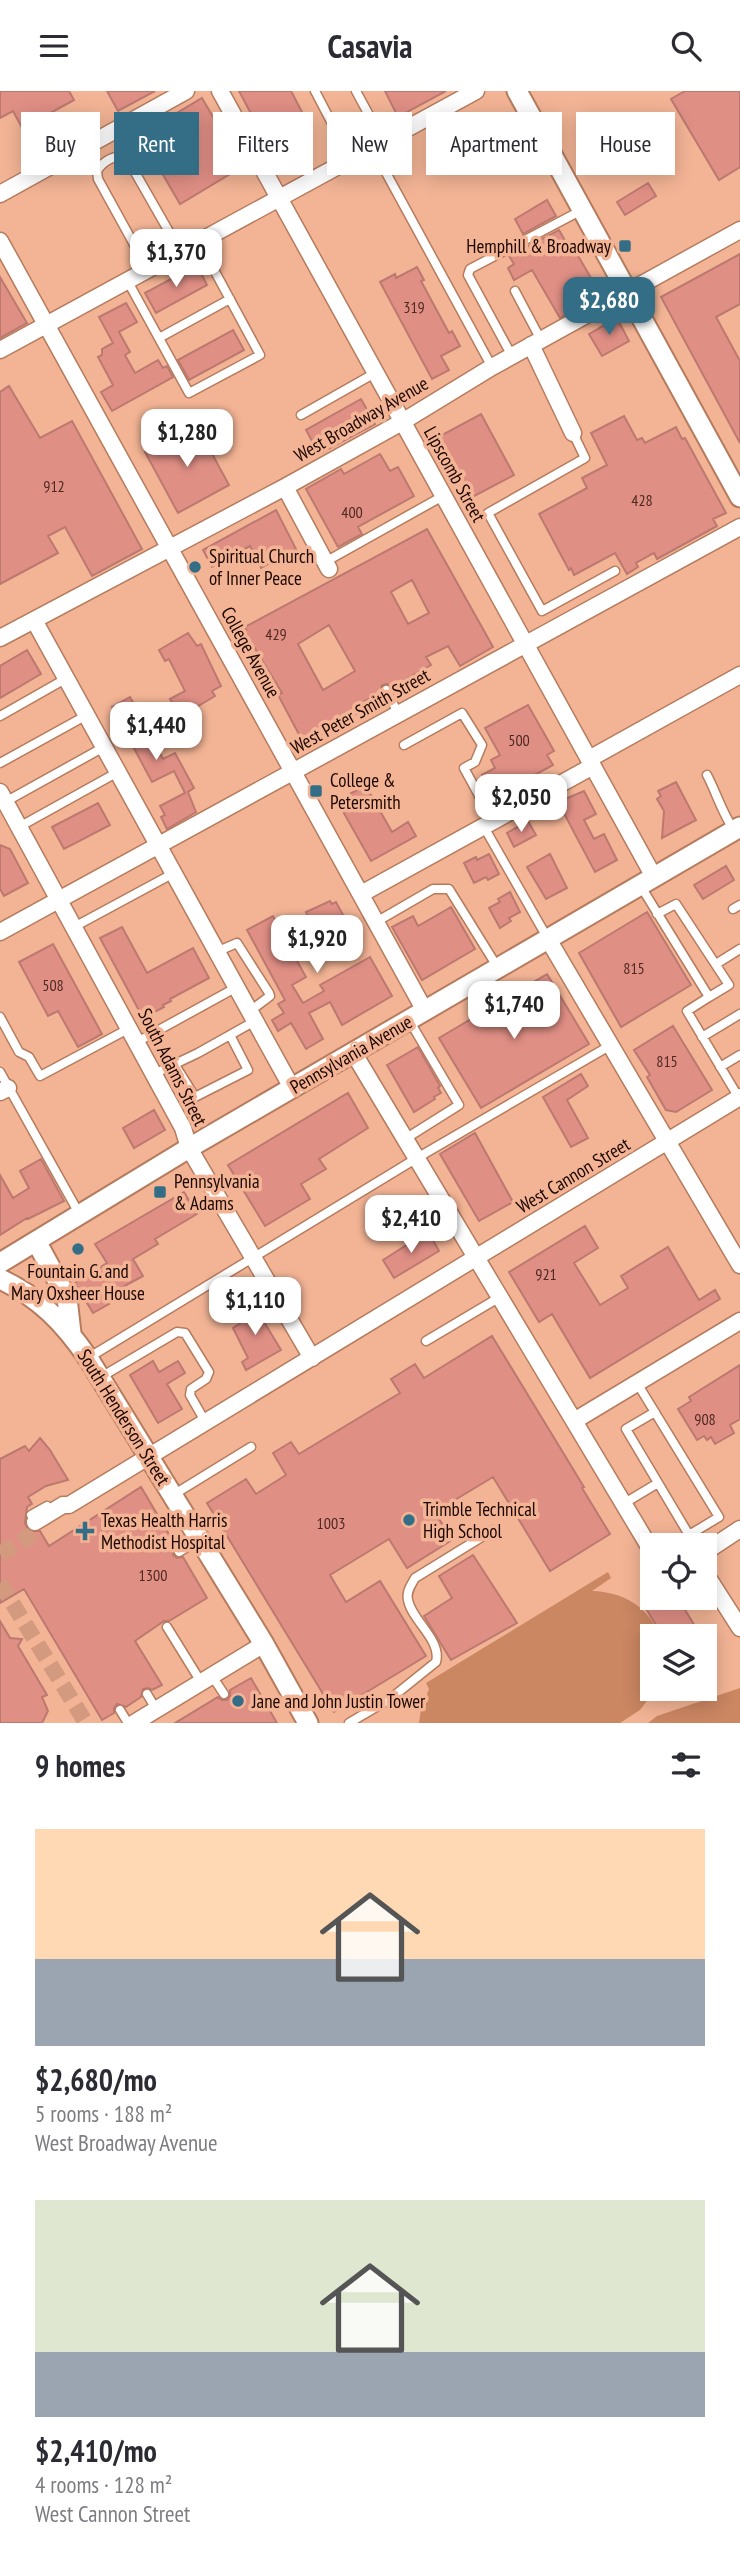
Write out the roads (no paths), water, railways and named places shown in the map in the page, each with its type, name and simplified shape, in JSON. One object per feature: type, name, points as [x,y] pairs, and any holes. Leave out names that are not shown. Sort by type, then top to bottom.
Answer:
[{"type":"street","points":[[0,194],[186,91]]},
{"type":"street","name":"Lipscomb Street","points":[[220,91],[591,762],[647,881]]},
{"type":"street","points":[[412,125],[476,91]]},
{"type":"street","points":[[517,91],[740,497]]},
{"type":"street","points":[[0,350],[327,170]]},
{"type":"street","name":"West Broadway Avenue","points":[[0,638],[285,487],[402,422],[492,367],[740,230]]},
{"type":"street","name":"College Avenue","points":[[0,241],[376,922],[417,1015]]},
{"type":"street","points":[[536,343],[573,433]]},
{"type":"street","points":[[285,487],[327,566]]},
{"type":"street","name":"West Peter Smith Street","points":[[0,932],[524,645],[579,607],[740,527]]},
{"type":"street","points":[[34,620],[292,1088]]},
{"type":"street","points":[[360,894],[489,824],[740,675]]},
{"type":"street","name":"South Adams Street","points":[[3,797],[155,1074],[183,1128],[189,1148],[312,1358]]},
{"type":"street","name":"Pennsylvania Avenue","points":[[0,1263],[353,1052],[647,881],[738,832]]},
{"type":"street","points":[[548,939],[740,1265]]},
{"type":"street","points":[[353,1052],[641,1533]]},
{"type":"street","name":"West Cannon Street","points":[[35,1522],[65,1514],[66,1505],[150,1457],[739,1097]]},
{"type":"street","points":[[36,1241],[67,1298],[71,1333]]},
{"type":"street","name":"South Henderson Street","points":[[0,1279],[36,1299],[71,1333],[150,1457],[309,1723]]},
{"type":"street","points":[[574,1421],[739,1325]]},
{"type":"street","points":[[717,1544],[740,1529]]},
{"type":"street","points":[[717,1592],[740,1628]]},
{"type":"street","points":[[134,1723],[264,1644]]},
{"type":"lane","points":[[315,91],[327,114]]},
{"type":"lane","points":[[356,91],[364,112]]},
{"type":"lane","points":[[147,268],[98,179],[97,171],[101,164],[117,156],[128,160],[180,251]]},
{"type":"lane","points":[[393,175],[492,367]]},
{"type":"lane","points":[[512,356],[468,275],[470,269],[582,210]]},
{"type":"lane","points":[[127,280],[189,393],[260,355],[198,241]]},
{"type":"lane","points":[[514,292],[536,343]]},
{"type":"lane","points":[[159,338],[230,299]]},
{"type":"lane","points":[[301,415],[375,373]]},
{"type":"lane","points":[[573,433],[585,458],[488,513],[542,611],[615,571]]},
{"type":"lane","points":[[327,566],[443,496]]},
{"type":"lane","points":[[573,594],[579,607]]},
{"type":"lane","points":[[0,716],[67,678]]},
{"type":"lane","points":[[386,690],[398,713]]},
{"type":"lane","points":[[404,745],[462,713],[482,745],[475,762],[464,768],[489,824],[548,939]]},
{"type":"lane","points":[[0,763],[87,715]]},
{"type":"lane","points":[[3,797],[104,747]]},
{"type":"lane","points":[[19,827],[118,772]]},
{"type":"lane","points":[[707,775],[718,796],[722,812],[738,832]]},
{"type":"lane","points":[[74,927],[174,873]]},
{"type":"lane","points":[[647,881],[657,914],[709,997]]},
{"type":"lane","points":[[376,922],[433,889],[449,889],[498,968]]},
{"type":"lane","points":[[657,914],[676,904],[729,985],[687,1011],[739,1097]]},
{"type":"lane","points":[[155,1074],[230,1035],[253,1016],[270,996],[237,943],[216,952]]},
{"type":"lane","points":[[716,964],[740,949]]},
{"type":"lane","points":[[0,1017],[19,1052],[29,1057],[40,1076],[237,987]]},
{"type":"lane","points":[[702,1037],[740,1014]]},
{"type":"lane","points":[[405,1139],[459,1105],[417,1015]]},
{"type":"lane","points":[[175,1065],[195,1097],[248,1070],[230,1035]]},
{"type":"lane","points":[[88,1358],[611,1045]]},
{"type":"lane","points":[[720,1067],[740,1055]]},
{"type":"lane","points":[[0,1072],[4,1090],[80,1215]]},
{"type":"lane","points":[[426,1341],[500,1297]]},
{"type":"lane","points":[[101,1377],[177,1332],[185,1333],[209,1372],[206,1379],[191,1389],[190,1395],[206,1423]]},
{"type":"lane","points":[[637,1383],[655,1412],[719,1517],[689,1535],[626,1429],[655,1412]]},
{"type":"lane","points":[[173,1495],[251,1447]]},
{"type":"lane","points":[[623,1504],[658,1483]]},
{"type":"lane","points":[[349,1723],[390,1699],[436,1662],[437,1651],[408,1600],[409,1588],[415,1579],[494,1530]]},
{"type":"lane","points":[[179,1552],[200,1539]]},
{"type":"lane","points":[[167,1627],[207,1679],[224,1694]]},
{"type":"lane","points":[[147,1694],[156,1709]]},
{"type":"lane","points":[[120,1710],[128,1723]]},
{"type":"tunnel","points":[[0,1554],[40,1530]]},
{"type":"tunnel","points":[[0,1583],[86,1723]]},
{"type":"place","name":"Hemphill & Broadway","points":[[625,246]]},
{"type":"place","name":"Spiritual Church of Inner Peace","points":[[195,567]]},
{"type":"place","name":"College & Petersmith","points":[[316,791]]},
{"type":"place","name":"Pennsylvania & Adams","points":[[160,1192]]},
{"type":"place","name":"Fountain G. and Mary Oxsheer House","points":[[78,1249]]},
{"type":"place","name":"Trimble Technical High School","points":[[409,1520]]},
{"type":"place","name":"Texas Health Harris Methodist Hospital","points":[[85,1531]]},
{"type":"place","name":"Jane and John Justin Tower","points":[[238,1701]]}]
